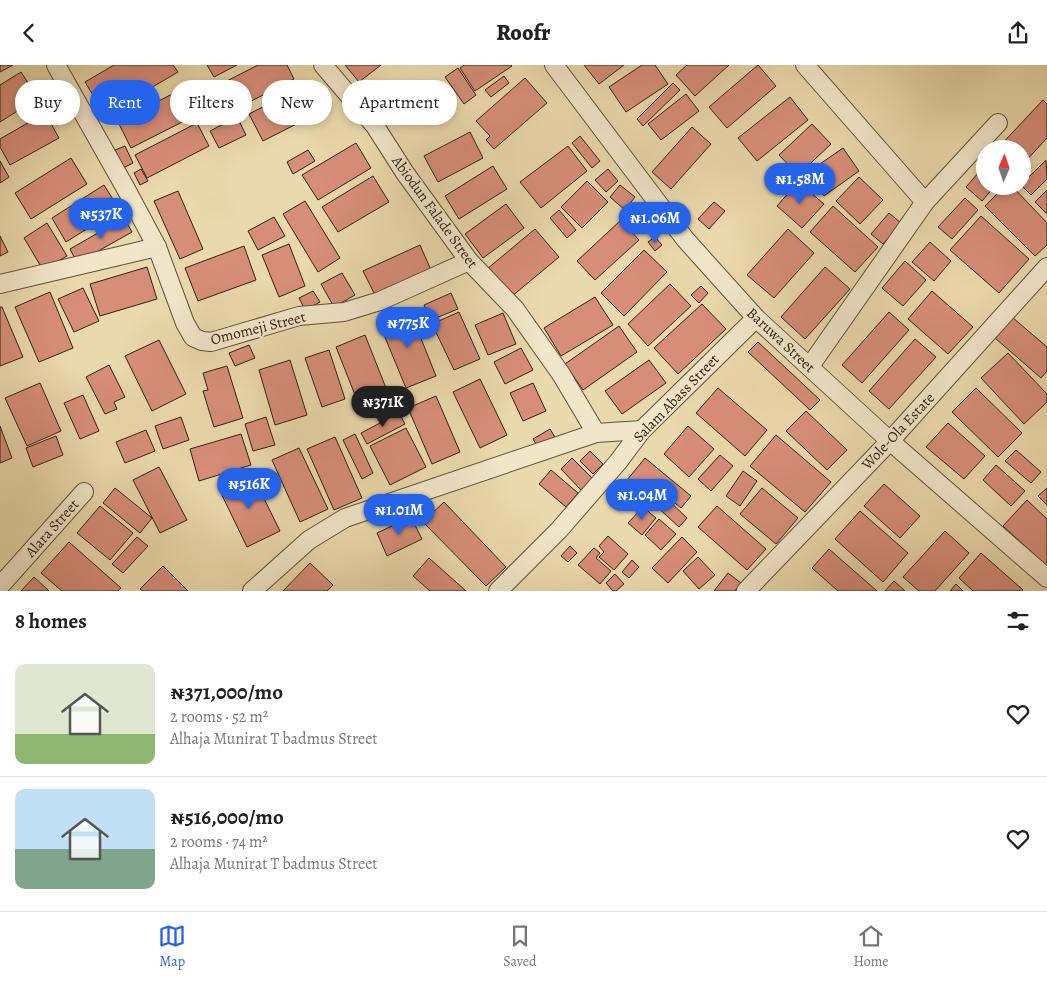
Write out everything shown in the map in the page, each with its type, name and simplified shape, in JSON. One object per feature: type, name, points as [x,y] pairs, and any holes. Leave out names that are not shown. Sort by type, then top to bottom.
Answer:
[{"type":"street","name":"Omomeji Street","points":[[56,65],[157,247],[185,323],[193,337],[211,342],[299,316],[344,312],[380,301],[469,261]]},
{"type":"street","name":"Abiodun Falade Street","points":[[323,65],[375,126],[404,173],[469,261],[516,309],[560,374],[596,433]]},
{"type":"street","name":"Baruwa Street","points":[[554,65],[685,239],[756,318],[890,441],[1047,578]]},
{"type":"street","points":[[805,65],[925,202]]},
{"type":"street","points":[[810,366],[925,202],[998,123]]},
{"type":"street","points":[[0,284],[157,247]]},
{"type":"street","name":"Wole-Ola Estate","points":[[746,591],[890,441],[1047,267]]},
{"type":"street","name":"Salam Abass Street","points":[[498,591],[559,530],[618,462],[642,430],[756,318]]},
{"type":"street","points":[[252,591],[309,540],[344,518],[596,433],[642,430]]},
{"type":"street","name":"Alara Street","points":[[0,586],[84,492]]},
{"type":"building","points":[[0,65],[13,65],[0,72]]},
{"type":"building","points":[[114,65],[173,65],[178,72],[160,83],[160,80],[90,80],[90,90],[85,82]]},
{"type":"building","points":[[207,65],[237,65],[214,77]]},
{"type":"building","points":[[258,65],[287,65],[294,79],[262,80],[262,96],[252,101],[252,80],[229,80]]},
{"type":"building","points":[[345,65],[381,65],[362,80],[357,80]]},
{"type":"building","points":[[464,65],[512,66],[475,91],[460,68]]},
{"type":"building","points":[[584,65],[624,65],[599,84]]},
{"type":"building","points":[[642,65],[655,65],[668,84],[626,112],[609,87]]},
{"type":"building","points":[[687,65],[729,65],[695,96],[676,75]]},
{"type":"building","points":[[758,65],[776,86],[727,128],[709,107]]},
{"type":"building","points":[[458,68],[476,95],[464,104],[457,94],[457,80],[447,80],[445,77]]},
{"type":"building","points":[[21,72],[26,80],[15,80],[15,113],[0,122],[0,85]]},
{"type":"building","points":[[504,76],[509,83],[491,97],[485,90]]},
{"type":"building","points":[[525,78],[547,103],[494,149],[486,140],[490,136],[476,121]]},
{"type":"building","points":[[673,83],[680,90],[643,126],[637,119]]},
{"type":"building","points":[[686,94],[699,111],[661,140],[648,124]]},
{"type":"building","points":[[170,95],[170,125],[176,125],[131,148],[120,125],[160,125],[160,100]]},
{"type":"building","points":[[790,97],[808,120],[757,161],[738,138]]},
{"type":"building","points":[[1043,100],[1047,104],[1047,138],[1031,155],[1031,140],[1006,140]]},
{"type":"building","points":[[262,107],[262,125],[294,125],[263,141],[252,120],[252,112]]},
{"type":"building","points":[[812,124],[831,144],[798,175],[779,155]]},
{"type":"building","points":[[24,125],[52,125],[59,138],[10,165],[0,147],[0,139]]},
{"type":"building","points":[[193,125],[198,125],[209,146],[147,178],[135,155]]},
{"type":"building","points":[[222,125],[241,125],[246,135],[219,148],[210,131]]},
{"type":"building","points":[[692,127],[711,144],[671,189],[652,172]]},
{"type":"building","points":[[470,132],[483,158],[438,182],[424,156]]},
{"type":"building","points":[[580,136],[600,161],[592,168],[572,143]]},
{"type":"building","points":[[356,143],[371,168],[318,200],[302,175]]},
{"type":"building","points":[[125,146],[133,163],[123,168],[115,150]]},
{"type":"building","points":[[568,146],[587,171],[541,208],[520,182]]},
{"type":"building","points":[[843,148],[859,171],[824,196],[807,173]]},
{"type":"building","points":[[308,150],[315,161],[293,174],[287,162]]},
{"type":"building","points":[[71,158],[87,184],[31,219],[15,193]]},
{"type":"building","points":[[1046,160],[1047,179],[1031,195],[1031,175]]},
{"type":"building","points":[[0,161],[9,177],[0,183]]},
{"type":"building","points":[[493,166],[507,189],[459,219],[445,196]]},
{"type":"building","points":[[141,169],[148,181],[140,185],[134,173]]},
{"type":"building","points":[[608,169],[618,181],[606,192],[595,180]]},
{"type":"building","points":[[976,175],[976,195],[987,195],[982,201],[966,187]]},
{"type":"building","points":[[373,176],[389,202],[338,232],[322,207]]},
{"type":"building","points":[[859,177],[883,200],[860,224],[836,201]]},
{"type":"building","points":[[587,181],[608,202],[582,228],[561,207]]},
{"type":"building","points":[[798,182],[824,204],[802,228],[777,206]]},
{"type":"building","points":[[104,185],[119,209],[66,242],[52,218]]},
{"type":"building","points":[[620,185],[635,197],[625,210],[610,197]]},
{"type":"building","points":[[1047,190],[1047,214],[1035,202]]},
{"type":"building","points":[[178,191],[203,249],[180,259],[154,201]]},
{"type":"building","points":[[996,195],[1021,195],[1047,223],[1047,245],[1035,256],[985,206]]},
{"type":"building","points":[[965,198],[978,210],[952,239],[938,227]]},
{"type":"building","points":[[305,201],[340,258],[318,272],[283,214]]},
{"type":"building","points":[[714,202],[725,211],[709,229],[698,219]]},
{"type":"building","points":[[506,204],[524,228],[483,258],[465,234]]},
{"type":"building","points":[[833,206],[878,247],[855,272],[810,232]]},
{"type":"building","points":[[559,210],[576,230],[567,238],[550,218]]},
{"type":"building","points":[[889,213],[901,223],[883,244],[871,234]]},
{"type":"building","points":[[981,216],[1029,259],[999,293],[950,250]]},
{"type":"building","points":[[274,217],[285,236],[258,250],[248,231]]},
{"type":"building","points":[[124,218],[132,232],[77,263],[70,249]]},
{"type":"building","points":[[621,220],[639,240],[595,280],[577,261]]},
{"type":"building","points":[[47,223],[67,256],[43,270],[24,238]]},
{"type":"building","points":[[535,229],[559,257],[511,297],[487,269]]},
{"type":"building","points":[[788,229],[814,253],[774,298],[747,275]]},
{"type":"building","points":[[0,236],[8,252],[0,256]]},
{"type":"building","points":[[655,237],[662,245],[655,251],[648,242]]},
{"type":"building","points":[[930,242],[951,261],[934,281],[912,262]]},
{"type":"building","points":[[289,244],[305,286],[279,297],[262,255]]},
{"type":"building","points":[[420,245],[431,270],[375,295],[363,271]]},
{"type":"building","points":[[244,246],[256,280],[198,301],[185,268]]},
{"type":"building","points":[[644,250],[667,272],[624,316],[601,293]]},
{"type":"building","points":[[905,261],[926,280],[903,306],[882,288]]},
{"type":"building","points":[[147,267],[157,299],[100,316],[90,284]]},
{"type":"building","points":[[825,267],[850,289],[805,339],[781,317]]},
{"type":"building","points":[[342,273],[355,295],[334,307],[321,284]]},
{"type":"building","points":[[670,284],[691,306],[648,346],[628,324]]},
{"type":"building","points":[[701,286],[708,293],[699,303],[691,295]]},
{"type":"building","points":[[83,288],[99,321],[74,332],[58,299]]},
{"type":"building","points":[[313,291],[320,302],[305,310],[299,298]]},
{"type":"building","points":[[932,291],[973,327],[948,354],[908,319]]},
{"type":"building","points":[[50,292],[73,348],[39,362],[15,307]]},
{"type":"building","points":[[451,293],[458,309],[431,320],[424,305]]},
{"type":"building","points":[[595,297],[613,325],[561,356],[544,328]]},
{"type":"building","points":[[702,304],[726,329],[678,374],[654,348]]},
{"type":"building","points":[[0,307],[2,307],[23,357],[0,366]]},
{"type":"building","points":[[410,311],[436,376],[406,388],[379,323]]},
{"type":"building","points":[[459,312],[480,359],[454,370],[432,324]]},
{"type":"building","points":[[889,312],[909,330],[862,383],[842,365]]},
{"type":"building","points":[[503,313],[516,344],[488,355],[475,325]]},
{"type":"building","points":[[1012,317],[1047,347],[1047,371],[1041,378],[995,338]]},
{"type":"building","points":[[619,326],[637,352],[583,390],[565,364]]},
{"type":"building","points":[[365,335],[388,393],[359,405],[336,347]]},
{"type":"building","points":[[915,339],[936,357],[889,409],[869,391]]},
{"type":"building","points":[[159,340],[186,394],[152,411],[125,356]]},
{"type":"building","points":[[758,342],[820,400],[810,410],[748,352]]},
{"type":"building","points":[[249,345],[255,358],[235,366],[229,353]]},
{"type":"building","points":[[521,348],[533,370],[505,384],[494,362]]},
{"type":"building","points":[[329,350],[345,399],[322,407],[305,358]]},
{"type":"building","points":[[1008,353],[1047,394],[1047,402],[1024,424],[981,378]]},
{"type":"building","points":[[290,360],[307,415],[275,425],[259,370]]},
{"type":"building","points":[[649,360],[666,383],[622,414],[605,391]]},
{"type":"building","points":[[109,365],[125,397],[114,402],[117,409],[105,414],[86,377]]},
{"type":"building","points":[[227,366],[243,418],[214,427],[203,391],[208,390],[203,373]]},
{"type":"building","points":[[480,379],[507,435],[480,448],[453,392]]},
{"type":"building","points":[[40,383],[61,431],[27,446],[5,398]]},
{"type":"building","points":[[533,383],[546,411],[523,421],[510,393]]},
{"type":"building","points":[[718,388],[767,430],[745,456],[696,413]]},
{"type":"building","points":[[976,388],[1022,433],[998,457],[952,412]]},
{"type":"building","points":[[83,395],[99,431],[80,439],[64,403]]},
{"type":"building","points":[[436,396],[460,452],[432,464],[408,408]]},
{"type":"building","points":[[806,411],[847,450],[827,470],[786,431]]},
{"type":"building","points":[[399,413],[405,424],[367,444],[361,433]]},
{"type":"building","points":[[181,417],[189,440],[163,449],[155,426]]},
{"type":"building","points":[[266,417],[275,445],[253,451],[245,424]]},
{"type":"building","points":[[948,423],[985,456],[964,479],[926,447]]},
{"type":"building","points":[[0,426],[12,458],[0,463]]},
{"type":"building","points":[[688,426],[714,449],[689,477],[664,454]]},
{"type":"building","points":[[406,428],[426,467],[390,485],[370,446]]},
{"type":"building","points":[[550,429],[556,439],[539,449],[533,439]]},
{"type":"building","points":[[146,430],[155,451],[125,463],[116,442]]},
{"type":"building","points":[[241,434],[251,465],[199,481],[190,449]]},
{"type":"building","points":[[355,434],[373,473],[362,479],[343,440]]},
{"type":"building","points":[[776,435],[831,482],[805,512],[750,466]]},
{"type":"building","points":[[56,436],[63,455],[33,467],[26,448]]},
{"type":"building","points":[[335,437],[362,498],[334,510],[307,449]]},
{"type":"building","points":[[299,448],[328,509],[300,522],[272,460]]},
{"type":"building","points":[[1016,450],[1041,472],[1031,483],[1005,461]]},
{"type":"building","points":[[590,451],[603,464],[593,474],[580,461]]},
{"type":"building","points":[[720,455],[733,466],[711,491],[698,479]]},
{"type":"building","points":[[572,458],[593,479],[581,490],[561,469]]},
{"type":"building","points":[[645,458],[691,496],[681,508],[659,490],[651,500],[627,480]]},
{"type":"building","points":[[996,465],[1025,491],[1011,506],[983,480]]},
{"type":"building","points":[[159,467],[187,520],[160,533],[133,480]]},
{"type":"building","points":[[551,470],[578,493],[566,507],[539,484]]},
{"type":"building","points":[[743,471],[757,481],[740,506],[726,496]]},
{"type":"building","points":[[252,474],[280,531],[247,547],[219,489]]},
{"type":"building","points":[[884,484],[920,516],[900,538],[864,506]]},
{"type":"building","points":[[115,488],[152,518],[140,533],[103,503]]},
{"type":"building","points":[[762,488],[798,518],[776,544],[740,514]]},
{"type":"building","points":[[1047,488],[1047,505],[1038,496]]},
{"type":"building","points":[[664,496],[687,518],[679,527],[655,505]]},
{"type":"building","points":[[1027,500],[1047,519],[1047,566],[1003,526]]},
{"type":"building","points":[[444,502],[506,567],[486,586],[423,522]]},
{"type":"building","points":[[100,506],[133,533],[110,560],[77,533]]},
{"type":"building","points":[[717,506],[766,549],[747,570],[698,527]]},
{"type":"building","points":[[643,507],[656,518],[642,535],[628,523]]},
{"type":"building","points":[[860,511],[908,553],[883,582],[835,539]]},
{"type":"building","points":[[411,517],[422,539],[387,556],[377,533]]},
{"type":"building","points":[[659,519],[676,534],[661,550],[645,535]]},
{"type":"building","points":[[945,531],[969,553],[935,591],[919,591],[903,577]]},
{"type":"building","points":[[608,536],[628,554],[614,570],[599,557],[604,552],[599,546]]},
{"type":"building","points":[[137,537],[148,546],[123,573],[112,564]]},
{"type":"building","points":[[682,537],[697,552],[668,583],[652,568]]},
{"type":"building","points":[[69,542],[121,588],[118,591],[62,591],[41,573]]},
{"type":"building","points":[[570,546],[577,553],[568,562],[561,556]]},
{"type":"building","points":[[594,548],[600,553],[596,558],[611,571],[600,584],[578,565]]},
{"type":"building","points":[[829,549],[877,591],[838,591],[812,568]]},
{"type":"building","points":[[981,553],[1023,590],[973,591],[959,578]]},
{"type":"building","points":[[698,557],[715,575],[699,589],[683,571]]},
{"type":"building","points":[[429,558],[466,591],[430,591],[413,576]]},
{"type":"building","points":[[632,560],[639,567],[629,578],[622,572]]},
{"type":"building","points":[[310,563],[333,585],[327,591],[283,591]]},
{"type":"building","points":[[163,566],[188,591],[143,591],[140,589]]},
{"type":"building","points":[[728,573],[741,583],[735,591],[714,591]]},
{"type":"building","points":[[615,574],[624,584],[616,591],[613,591],[606,583]]},
{"type":"building","points":[[34,577],[49,591],[21,591]]},
{"type":"building","points":[[894,581],[905,591],[885,591]]},
{"type":"building","points":[[956,584],[963,591],[950,591]]}]
